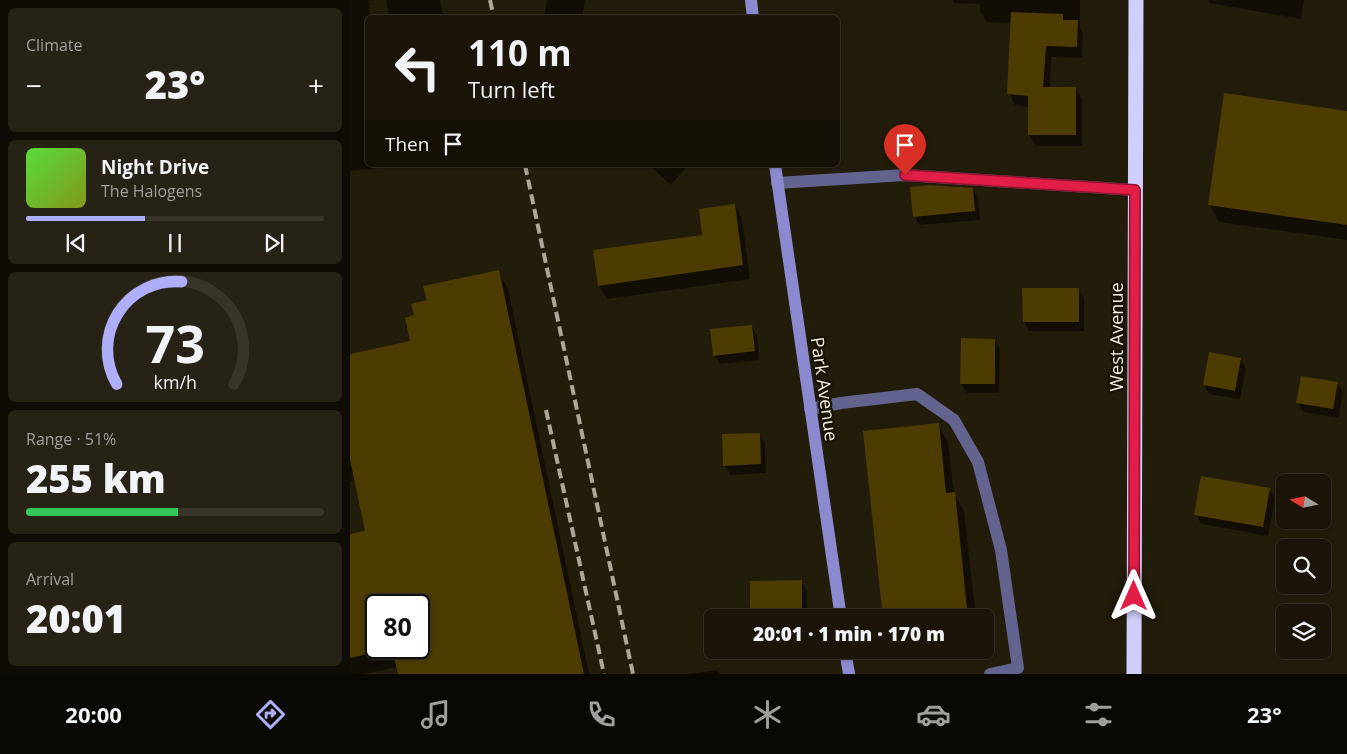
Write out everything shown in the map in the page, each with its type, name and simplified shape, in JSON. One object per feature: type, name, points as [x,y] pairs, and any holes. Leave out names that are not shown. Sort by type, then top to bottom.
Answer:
[{"type":"highway","name":"West Avenue","points":[[1134,674],[1136,0]]},
{"type":"main road","points":[[751,0],[753,15]]},
{"type":"main road","name":"Park Avenue","points":[[775,167],[839,609]]},
{"type":"main road","points":[[846,659],[849,674]]},
{"type":"lane","points":[[777,183],[905,175],[1135,190]]},
{"type":"lane","points":[[810,410],[841,403],[916,394],[954,420],[978,462],[983,480],[1001,550],[1018,668],[990,674]]},
{"type":"building","points":[[1011,12],[1063,14],[1063,20],[1078,20],[1077,47],[1046,46],[1043,87],[1076,87],[1076,135],[1028,135],[1028,96],[1007,94]]},
{"type":"building","points":[[1224,93],[1347,111],[1347,225],[1208,205]]},
{"type":"building","points":[[930,185],[973,188],[975,211],[913,217],[910,187]]},
{"type":"building","points":[[735,204],[743,265],[598,286],[593,250],[702,235],[699,209]]},
{"type":"building","points":[[499,270],[584,674],[398,674],[395,659],[430,659],[430,594],[365,594],[365,655],[350,658],[350,534],[365,531],[350,460],[350,354],[410,341],[405,318],[414,315],[411,304],[427,300],[423,286]]},
{"type":"building","points":[[1022,288],[1079,288],[1079,322],[1023,322]]},
{"type":"building","points":[[752,325],[755,351],[713,356],[710,329]]},
{"type":"building","points":[[961,338],[995,339],[995,384],[960,384]]},
{"type":"building","points":[[1209,352],[1241,358],[1235,391],[1203,385]]},
{"type":"building","points":[[1301,376],[1338,382],[1333,409],[1296,403]]},
{"type":"building","points":[[939,423],[946,493],[955,492],[967,609],[882,609],[863,431]]},
{"type":"building","points":[[760,433],[761,464],[723,466],[722,434]]},
{"type":"building","points":[[1201,476],[1270,488],[1263,527],[1194,515]]},
{"type":"building","points":[[802,580],[802,609],[750,609],[750,581]]},
{"type":"railway","points":[[490,0],[493,15]]},
{"type":"railway","points":[[525,167],[633,674]]},
{"type":"railway","points":[[546,410],[604,674]]},
{"type":"route","points":[[905,175],[1135,190],[1134,596]]}]
